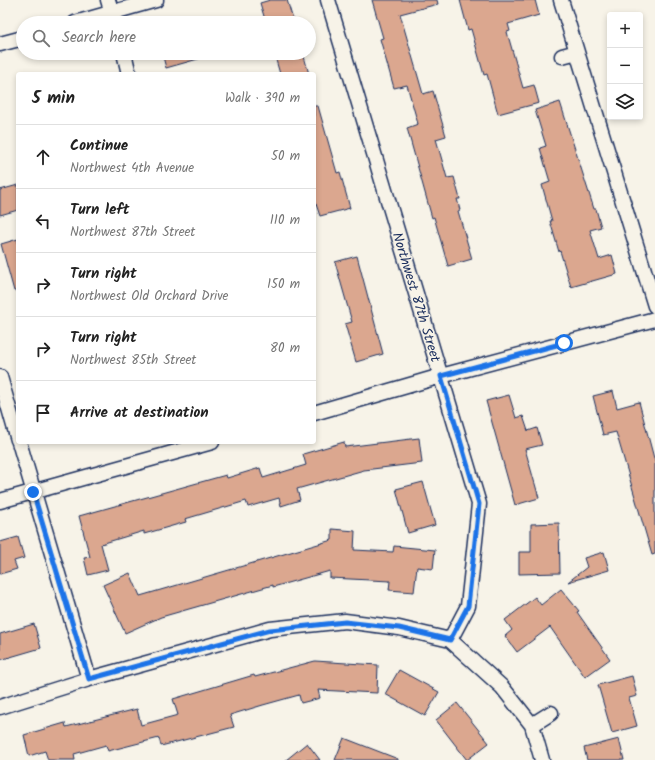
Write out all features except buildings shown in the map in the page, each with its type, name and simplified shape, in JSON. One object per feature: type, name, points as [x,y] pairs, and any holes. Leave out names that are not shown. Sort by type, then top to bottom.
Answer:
[{"type":"street","points":[[98,16],[156,0]]},
{"type":"street","name":"Northwest 87th Street","points":[[328,0],[479,504],[468,606],[450,640]]},
{"type":"street","points":[[561,0],[655,306]]},
{"type":"street","points":[[0,44],[16,40]]},
{"type":"street","points":[[562,56],[577,52]]},
{"type":"street","points":[[126,60],[129,72]]},
{"type":"street","points":[[316,412],[441,376],[655,319]]},
{"type":"street","points":[[0,377],[16,434]]},
{"type":"street","points":[[19,444],[89,679]]},
{"type":"street","points":[[0,501],[205,444]]},
{"type":"street","points":[[0,707],[89,679],[270,630],[345,622],[399,628],[450,640],[502,687],[532,725],[542,760]]},
{"type":"street","points":[[532,725],[551,713]]},
{"type":"route","points":[[33,492],[89,679],[270,630],[345,622],[399,628],[450,640],[468,606],[479,504],[441,376],[564,343]]}]
